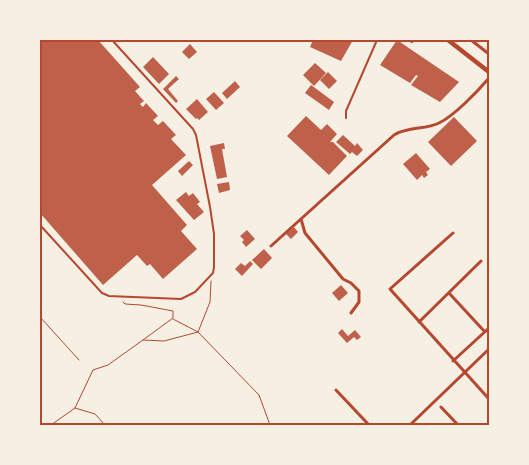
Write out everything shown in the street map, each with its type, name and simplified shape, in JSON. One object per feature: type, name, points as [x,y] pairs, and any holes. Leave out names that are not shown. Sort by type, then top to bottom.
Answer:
[{"type":"main road","points":[[448,40],[489,72]]},
{"type":"street","points":[[471,40],[489,54]]},
{"type":"street","points":[[272,246],[394,135],[406,129],[440,123],[473,96],[489,78]]},
{"type":"street","points":[[301,219],[305,233],[343,279],[351,283],[359,291],[359,302],[351,313]]},
{"type":"street","points":[[453,233],[390,289],[489,400]]},
{"type":"street","points":[[419,322],[481,262]]},
{"type":"street","points":[[449,293],[485,332]]},
{"type":"street","points":[[453,361],[489,328]]},
{"type":"street","points":[[410,425],[489,349]]},
{"type":"street","points":[[336,390],[369,425]]},
{"type":"street","points":[[441,407],[458,425]]},
{"type":"lane","points":[[40,225],[102,293],[119,297],[181,299],[195,292],[209,278],[214,267],[214,234],[196,135],[193,129],[112,40]]},
{"type":"lane","points":[[346,118],[346,111],[377,40]]},
{"type":"lane","points":[[408,40],[412,42]]},
{"type":"path","points":[[198,332],[210,302],[212,284],[209,278]]},
{"type":"path","points":[[52,425],[75,408],[92,370],[108,365],[172,318],[173,311],[125,304],[119,297]]},
{"type":"path","points":[[40,317],[79,360]]},
{"type":"path","points":[[172,318],[198,332],[259,394],[270,425]]},
{"type":"path","points":[[143,340],[164,341],[198,332]]},
{"type":"path","points":[[75,408],[95,414],[105,425]]},
{"type":"building","points":[[40,40],[98,40],[140,87],[135,91],[144,101],[140,104],[143,107],[146,103],[158,116],[153,120],[158,125],[163,121],[176,135],[171,139],[186,155],[152,185],[187,225],[181,231],[197,249],[163,279],[150,264],[147,266],[137,255],[103,285],[40,213]]},
{"type":"building","points":[[313,40],[353,40],[341,61],[310,47]]},
{"type":"building","points":[[397,40],[459,82],[440,102],[411,85],[418,76],[416,75],[410,83],[380,65]]},
{"type":"building","points":[[190,44],[197,52],[189,59],[182,52]]},
{"type":"building","points":[[153,57],[169,74],[159,84],[143,67]]},
{"type":"building","points":[[315,63],[326,73],[314,86],[303,75]]},
{"type":"building","points":[[328,72],[337,81],[329,89],[320,80]]},
{"type":"building","points":[[176,76],[179,79],[168,89],[178,101],[176,103],[163,89]]},
{"type":"building","points":[[235,81],[240,87],[227,99],[222,93]]},
{"type":"building","points":[[311,85],[334,102],[329,110],[305,93]]},
{"type":"building","points":[[214,92],[224,103],[216,110],[206,99]]},
{"type":"building","points":[[197,99],[208,112],[199,120],[186,109]]},
{"type":"building","points":[[306,116],[321,130],[327,124],[337,134],[330,142],[333,142],[347,156],[329,175],[287,136]]},
{"type":"building","points":[[454,117],[477,141],[451,166],[428,142]]},
{"type":"building","points":[[343,135],[355,146],[357,143],[363,150],[357,156],[352,152],[350,154],[336,142]]},
{"type":"building","points":[[224,143],[225,149],[222,149],[227,177],[217,179],[210,146]]},
{"type":"building","points":[[416,153],[430,169],[426,172],[428,175],[424,178],[422,175],[417,180],[403,164]]},
{"type":"building","points":[[189,161],[193,165],[182,176],[178,171]]},
{"type":"building","points":[[229,182],[230,190],[219,193],[217,184]]},
{"type":"building","points":[[186,192],[189,196],[193,193],[200,202],[197,204],[204,212],[194,220],[176,200]]},
{"type":"building","points":[[294,227],[298,232],[291,239],[286,234]]},
{"type":"building","points":[[247,230],[255,239],[246,247],[242,242],[244,240],[240,236]]},
{"type":"building","points":[[264,249],[272,258],[261,269],[252,260]]},
{"type":"building","points":[[250,261],[253,264],[242,276],[235,269],[241,263],[245,266]]},
{"type":"building","points":[[341,285],[348,293],[339,301],[332,293]]},
{"type":"building","points":[[342,329],[348,336],[355,330],[361,337],[357,340],[354,337],[347,343],[338,333]]}]
